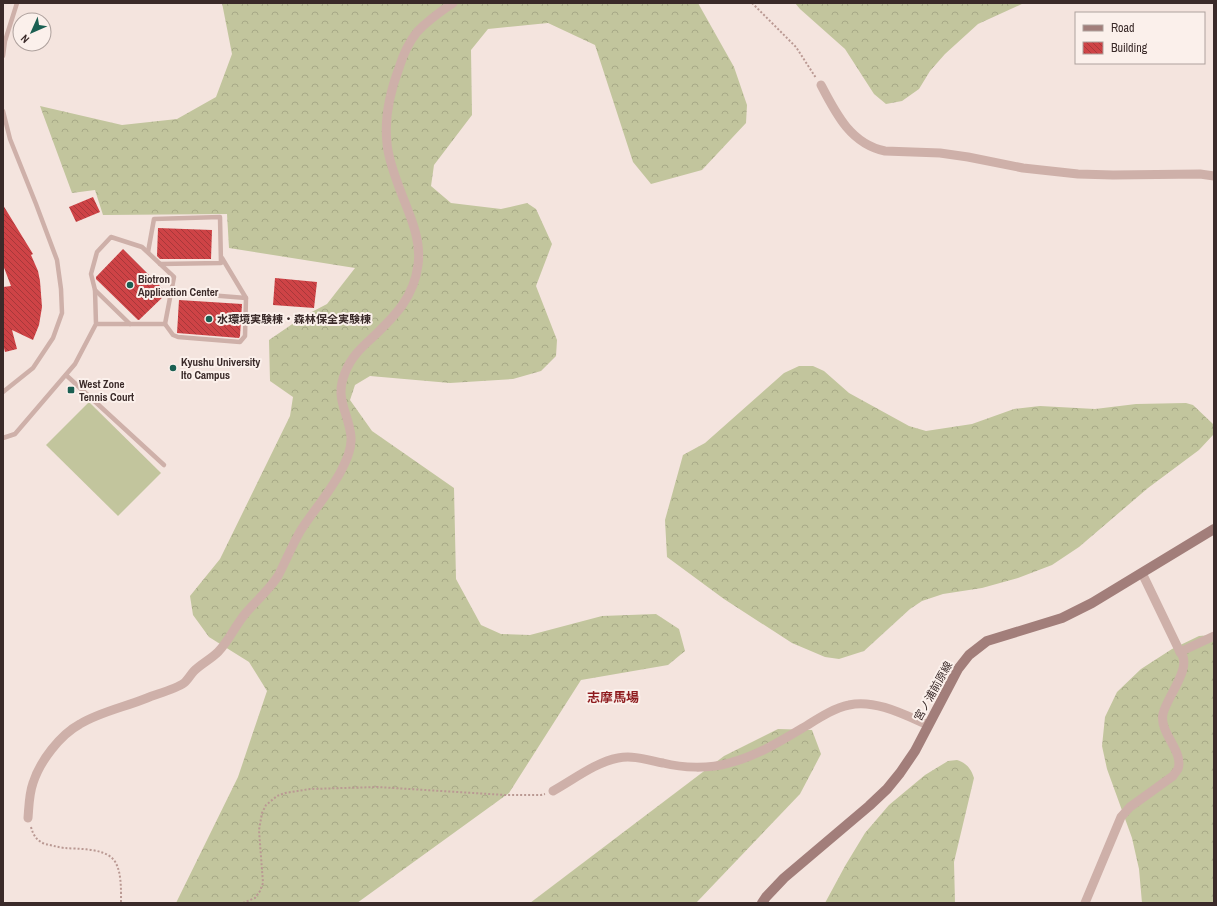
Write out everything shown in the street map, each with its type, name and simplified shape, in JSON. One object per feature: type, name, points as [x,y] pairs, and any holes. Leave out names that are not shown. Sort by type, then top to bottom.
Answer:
[{"type":"main road","name":"宮ノ浦前原線","points":[[762,903],[784,878],[887,789],[911,756],[958,669],[969,655],[987,642],[1062,618],[1092,603],[1214,528]]},
{"type":"street","points":[[28,818],[30,796],[38,771],[44,760],[67,732],[79,724],[95,717],[184,683],[196,669],[229,640],[244,615],[264,594],[277,576],[296,538],[341,472],[351,447],[352,439],[341,398],[341,385],[345,372],[354,355],[389,322],[404,304],[410,294],[418,265],[418,238],[396,179],[390,160],[387,143],[386,120],[392,87],[411,40],[432,17],[453,3]]},
{"type":"street","points":[[821,85],[830,102],[848,129],[861,142],[877,149],[886,151],[940,153],[1023,168],[1078,174],[1200,174],[1214,176]]},
{"type":"street","points":[[1085,903],[1121,817],[1130,807],[1173,776],[1178,770],[1179,762],[1177,754],[1165,730],[1163,714],[1166,704],[1182,674],[1184,662],[1183,655],[1180,652],[1142,573]]},
{"type":"street","points":[[1180,652],[1214,636]]},
{"type":"street","points":[[554,792],[593,767],[620,757],[637,758],[665,764],[691,766],[715,766],[728,764],[757,753],[824,715],[850,704],[867,704],[892,709],[928,725]]},
{"type":"lane","points":[[3,56],[5,41],[17,3]]},
{"type":"lane","points":[[3,111],[10,139],[57,260],[61,289],[62,313],[53,338],[33,368],[3,392]]},
{"type":"lane","points":[[148,252],[154,219],[220,217],[221,263],[160,264]]},
{"type":"lane","points":[[3,438],[15,434],[75,364],[96,324],[95,290],[91,274],[97,252],[111,237],[142,247],[174,277],[165,324],[173,335],[178,337],[240,342],[245,336],[246,298],[221,257]]},
{"type":"lane","points":[[95,290],[130,324]]},
{"type":"lane","points":[[171,292],[246,298]]},
{"type":"lane","points":[[96,324],[165,324]]},
{"type":"lane","points":[[66,375],[164,465]]},
{"type":"path","points":[[752,3],[796,47],[821,85]]},
{"type":"path","points":[[243,903],[255,898],[263,883],[259,830],[262,813],[266,805],[277,796],[285,793],[310,789],[378,787],[512,795],[541,795],[554,792]]},
{"type":"path","points":[[28,818],[32,833],[38,841],[51,846],[95,851],[113,858],[119,871],[121,903]]},
{"type":"green space","points":[[222,3],[698,3],[734,67],[747,105],[746,123],[702,170],[651,184],[633,162],[595,45],[548,23],[488,29],[471,50],[472,115],[434,165],[431,186],[451,203],[501,209],[527,203],[536,209],[552,244],[536,286],[557,340],[556,356],[541,371],[513,379],[450,383],[370,376],[355,385],[350,400],[372,431],[454,488],[456,579],[481,625],[501,634],[530,635],[602,616],[656,614],[679,629],[685,651],[668,665],[581,680],[509,793],[357,903],[176,903],[238,777],[267,691],[249,662],[209,637],[193,615],[190,596],[220,559],[290,416],[293,397],[270,381],[269,340],[304,316],[327,304],[355,268],[229,248],[227,214],[103,215],[95,190],[72,193],[40,106],[122,125],[177,119],[216,97],[232,54]]},
{"type":"green space","points":[[795,3],[1024,3],[978,24],[945,54],[930,71],[919,89],[902,101],[886,104],[874,94],[845,49]]},
{"type":"green space","points":[[799,366],[813,366],[824,371],[849,393],[909,426],[926,431],[972,424],[1014,409],[1040,406],[1095,409],[1136,404],[1186,403],[1193,405],[1213,424],[1213,435],[1199,450],[1148,488],[1079,547],[1052,565],[1018,578],[982,588],[943,594],[922,601],[910,609],[864,651],[839,659],[825,657],[792,643],[724,599],[667,557],[665,520],[683,455],[705,443],[784,373]]},
{"type":"green space","points":[[89,402],[161,473],[118,516],[46,445]]},
{"type":"green space","points":[[1214,635],[1214,903],[1142,903],[1139,869],[1132,838],[1107,769],[1102,746],[1105,717],[1117,692],[1141,669],[1172,649],[1199,636]]},
{"type":"green space","points":[[778,729],[812,730],[821,754],[800,794],[696,903],[530,903],[724,756]]},
{"type":"green space","points":[[957,760],[968,766],[974,778],[954,862],[955,903],[825,903],[865,833],[889,805],[925,775],[948,761]]},
{"type":"building","points":[[93,197],[100,212],[76,222],[69,207]]},
{"type":"building","points":[[3,205],[33,254],[31,255],[38,271],[40,281],[42,307],[39,325],[33,340],[12,330],[17,349],[5,352],[3,344],[3,287],[11,286],[3,265]]},
{"type":"building","points":[[158,228],[212,230],[211,259],[160,259],[157,256]]},
{"type":"building","name":"Biotron Application Center","points":[[123,249],[167,293],[139,320],[96,279],[96,277]]},
{"type":"building","points":[[275,278],[317,282],[314,308],[273,305]]},
{"type":"building","name":"水環境実験棟・森林保全実験棟","points":[[179,300],[242,304],[239,338],[177,333]]},
{"type":"place","name":"Biotron Application Center","points":[[130,285]]},
{"type":"place","name":"水環境実験棟・森林保全実験棟","points":[[209,319]]},
{"type":"place","name":"Kyushu University Ito Campus","points":[[173,368]]},
{"type":"place","name":"West Zone Tennis Court","points":[[71,390]]},
{"type":"district","name":"志摩馬場","points":[[613,697]]}]
